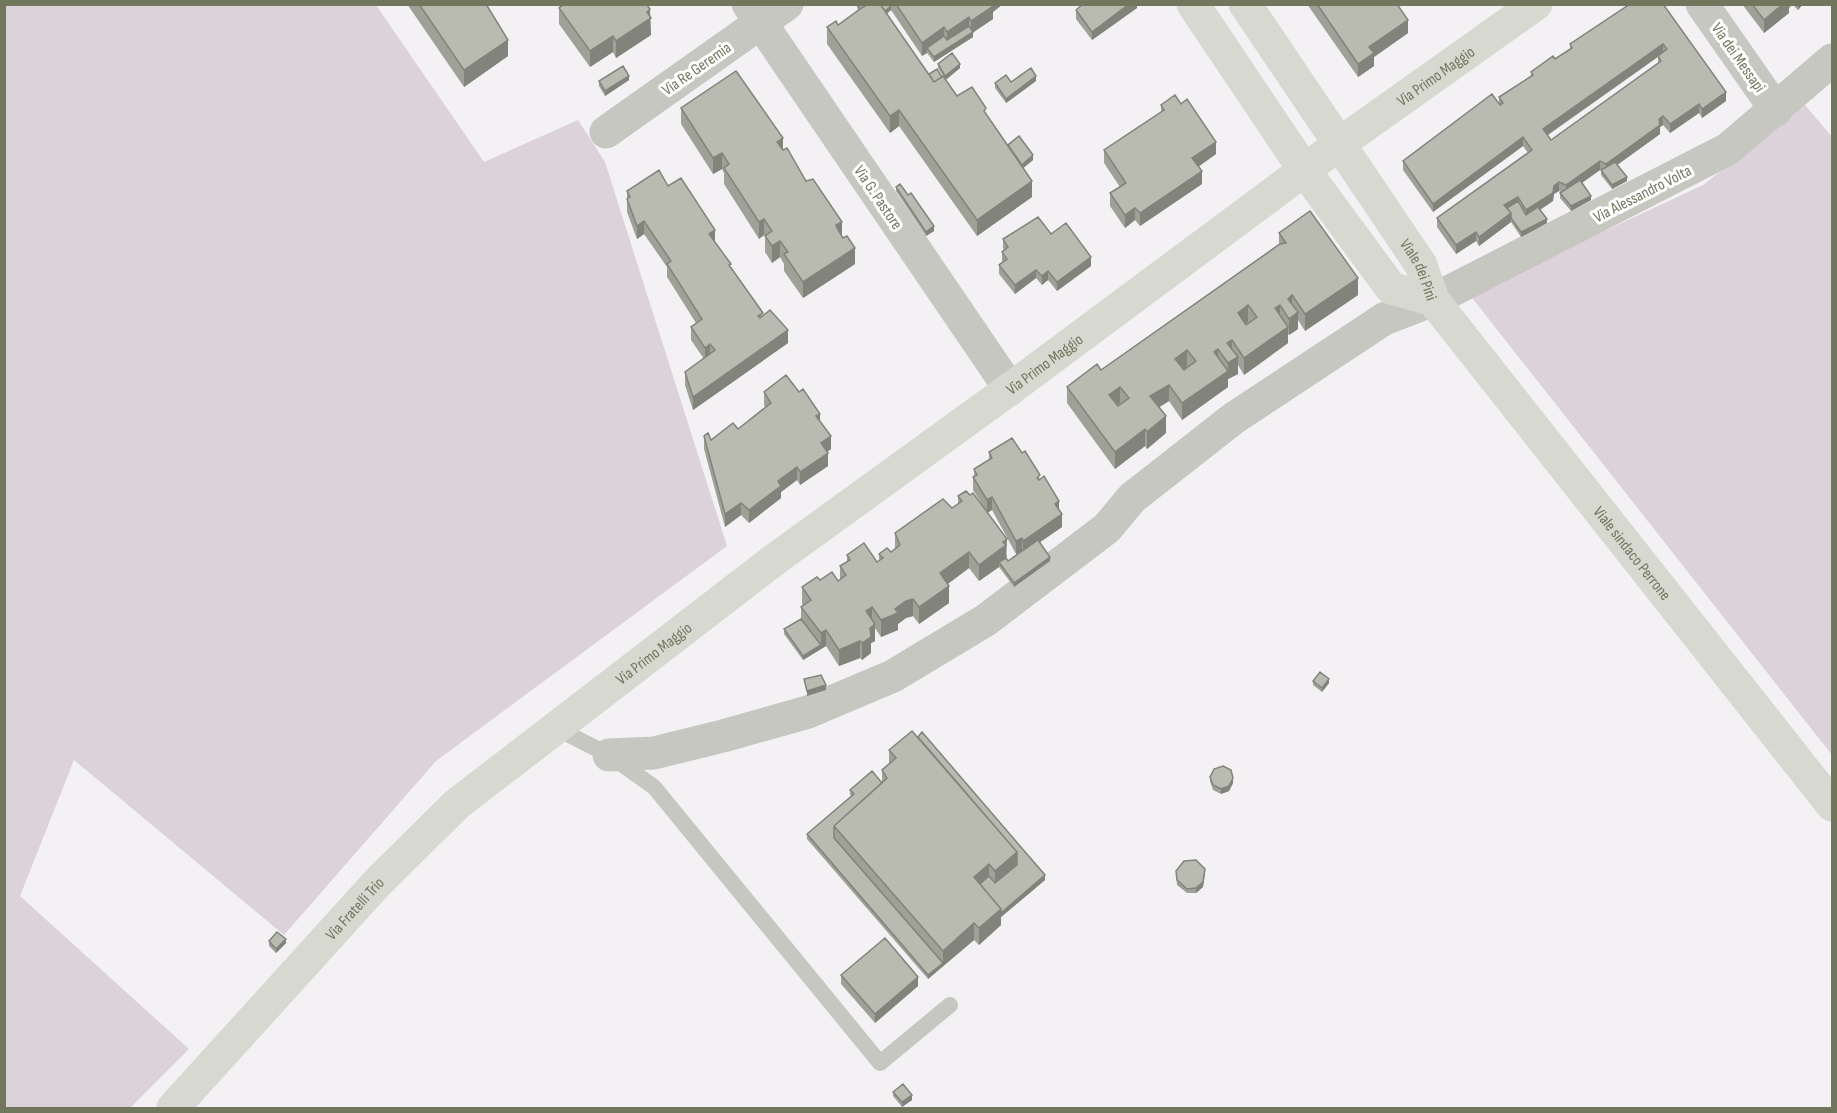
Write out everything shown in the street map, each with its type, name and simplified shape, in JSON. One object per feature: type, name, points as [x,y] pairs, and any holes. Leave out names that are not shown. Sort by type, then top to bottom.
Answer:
[{"type":"street","name":"Via Re Geremia","points":[[606,132],[754,14],[787,4]]},
{"type":"street","name":"Viale dei Pini","points":[[1193,4],[1305,171],[1391,288],[1433,300]]},
{"type":"street","name":"Viale dei Pini","points":[[1245,4],[1421,265],[1433,300]]},
{"type":"street","name":"Via Primo Maggio","points":[[556,728],[774,560],[1341,144],[1536,4]]},
{"type":"street","name":"Via dei Messapi","points":[[1702,4],[1776,110]]},
{"type":"street","name":"Via G. Pastore","points":[[754,14],[1010,389]]},
{"type":"street","name":"Via Alessandro Volta","points":[[609,755],[654,753],[723,736],[808,712],[893,676],[986,620],[1107,528],[1132,498],[1234,418],[1384,319],[1433,300],[1728,149],[1833,60]]},
{"type":"street","name":"Viale sindaco Perrone","points":[[1433,300],[1833,805]]},
{"type":"street","name":"Via Fratelli Trio","points":[[173,1108],[378,882],[457,804],[556,728]]},
{"type":"lane","points":[[556,728],[609,755],[654,787],[880,1063],[950,1005]]},
{"type":"shaded area","points":[[5,4],[376,5],[484,162],[578,120],[605,162],[727,546],[436,761],[284,935],[74,760],[20,896],[189,1049],[130,1108],[5,1108]]},
{"type":"shaded area","points":[[1805,105],[1832,137],[1832,755],[1469,294],[1703,185]]},
{"type":"building","points":[[419,4],[486,4],[508,40],[464,70]]},
{"type":"building","points":[[564,4],[646,4],[650,9],[647,12],[651,18],[616,41],[613,36],[590,51],[559,8]]},
{"type":"building","points":[[867,4],[880,4],[934,82],[943,76],[957,96],[972,87],[986,108],[984,111],[1032,181],[977,220],[899,110],[890,116],[827,27],[836,21],[838,25]]},
{"type":"building","points":[[880,4],[890,4],[891,6],[885,11]]},
{"type":"building","points":[[896,4],[992,4],[993,6],[971,21],[969,17],[947,32],[944,27],[922,43]]},
{"type":"building","points":[[1083,4],[1129,4],[1092,32],[1076,10]]},
{"type":"building","points":[[1317,4],[1397,4],[1408,20],[1369,47],[1374,53],[1358,64]]},
{"type":"building","points":[[1630,4],[1663,4],[1726,92],[1702,109],[1699,104],[1670,124],[1663,116],[1659,119],[1660,125],[1606,164],[1600,161],[1566,185],[1559,182],[1554,186],[1553,193],[1526,210],[1518,197],[1504,205],[1511,213],[1479,237],[1476,232],[1456,245],[1437,218],[1532,150],[1523,137],[1433,204],[1403,161],[1492,94],[1500,105],[1503,103],[1499,97],[1533,75],[1531,72],[1553,56],[1555,59],[1572,48],[1570,44]],"holes":[[[1663,44],[1667,49],[1658,56],[1661,61],[1551,140],[1543,129]]]},
{"type":"building","points":[[1752,4],[1783,4],[1764,20]]},
{"type":"building","points":[[969,26],[973,32],[934,57],[927,48],[944,36],[947,40]]},
{"type":"building","points":[[952,53],[960,64],[945,76],[938,64]]},
{"type":"building","points":[[623,66],[629,76],[605,91],[599,81]]},
{"type":"building","points":[[1031,68],[1036,76],[1006,99],[995,83],[1006,75],[1011,82]]},
{"type":"building","points":[[937,69],[942,77],[934,82],[929,74]]},
{"type":"building","points":[[736,71],[783,138],[777,142],[783,150],[787,148],[806,181],[813,179],[842,222],[836,225],[843,238],[847,236],[855,248],[803,282],[784,254],[788,252],[780,241],[772,246],[765,236],[772,231],[764,219],[759,222],[724,168],[729,164],[722,153],[713,158],[681,108]]},
{"type":"building","points":[[1175,95],[1181,104],[1187,99],[1216,142],[1192,158],[1202,171],[1140,213],[1135,208],[1125,215],[1110,193],[1126,183],[1104,150],[1164,110],[1161,105]]},
{"type":"building","points":[[1019,136],[1033,155],[1022,165],[1008,145]]},
{"type":"building","points":[[1615,162],[1627,177],[1612,185],[1601,170]]},
{"type":"building","points":[[659,170],[668,186],[681,178],[715,230],[709,234],[763,313],[758,316],[760,318],[770,310],[788,330],[693,397],[685,372],[715,350],[710,344],[705,348],[691,327],[702,319],[667,264],[671,261],[644,221],[637,226],[627,199],[630,197],[627,191]]},
{"type":"building","points":[[1580,180],[1591,196],[1571,206],[1560,193]]},
{"type":"building","points":[[900,184],[908,195],[911,193],[934,226],[926,232],[896,187]]},
{"type":"building","points":[[1518,201],[1526,215],[1538,207],[1547,219],[1521,232],[1507,208]]},
{"type":"building","points":[[1310,211],[1358,278],[1305,314],[1292,295],[1288,299],[1298,312],[1289,319],[1280,305],[1275,308],[1288,327],[1244,358],[1232,340],[1227,343],[1238,357],[1228,363],[1218,349],[1214,352],[1228,371],[1182,403],[1169,385],[1150,396],[1166,416],[1147,432],[1145,429],[1115,452],[1067,387],[1097,364],[1101,370],[1280,244],[1286,243],[1279,233]],"holes":[[[1248,305],[1257,317],[1246,325],[1238,313]],[[1187,350],[1196,361],[1184,370],[1175,359]],[[1120,387],[1129,398],[1118,406],[1109,395]]]},
{"type":"building","points":[[1038,217],[1051,234],[1066,223],[1091,257],[1057,282],[1048,271],[1042,276],[1036,270],[1015,285],[999,265],[1007,259],[1002,252],[1008,247],[1003,239]]},
{"type":"building","points":[[786,375],[799,392],[803,389],[820,414],[816,416],[831,436],[821,443],[828,453],[800,472],[797,467],[778,481],[781,486],[749,510],[741,503],[725,514],[704,436],[708,433],[711,440],[733,423],[738,429],[771,403],[764,392]]},
{"type":"building","points":[[1012,438],[1022,453],[1025,451],[1040,475],[1037,478],[1039,480],[1044,476],[1059,501],[1055,504],[1062,514],[1023,541],[1022,538],[1016,541],[992,497],[987,500],[973,477],[977,475],[974,469],[992,458],[989,452]]},
{"type":"building","points":[[966,491],[970,495],[973,493],[1007,539],[1003,542],[1006,545],[979,565],[969,552],[940,573],[949,586],[919,607],[913,599],[906,601],[895,609],[898,613],[881,620],[872,607],[866,611],[875,624],[870,628],[871,637],[862,643],[860,641],[839,650],[826,630],[821,633],[801,607],[811,600],[802,587],[817,577],[820,580],[832,572],[838,581],[846,575],[840,566],[850,560],[847,555],[864,543],[877,562],[883,558],[879,554],[887,548],[891,552],[900,545],[895,533],[943,499],[952,508],[962,501],[958,496]]},
{"type":"building","points":[[1038,540],[1050,557],[1014,583],[999,562],[1006,558],[1008,561]]},
{"type":"building","points":[[801,619],[821,645],[803,656],[784,629]]},
{"type":"building","points":[[1320,672],[1329,679],[1322,688],[1313,681]]},
{"type":"building","points":[[821,675],[826,685],[807,691],[804,679]]},
{"type":"building","points":[[912,731],[1017,852],[995,871],[989,864],[974,877],[1001,909],[979,928],[974,923],[943,951],[834,826],[887,778],[882,770],[896,758],[889,750]]},
{"type":"building","points":[[922,732],[1045,875],[1001,913],[1001,909],[980,884],[989,876],[995,883],[1017,865],[1017,852],[918,737]]},
{"type":"building","points":[[1223,766],[1231,770],[1233,778],[1229,786],[1221,789],[1213,785],[1210,777],[1214,769]]},
{"type":"building","points":[[872,771],[882,783],[834,826],[834,838],[943,963],[928,975],[807,834],[854,794],[850,790]]},
{"type":"building","points":[[1196,860],[1205,869],[1203,882],[1196,888],[1187,889],[1177,880],[1176,871],[1184,861]]},
{"type":"building","points":[[277,932],[286,939],[276,949],[269,941]]},
{"type":"building","points":[[885,938],[918,977],[875,1014],[841,975]]},
{"type":"building","points":[[903,1084],[912,1095],[902,1102],[893,1092]]}]
